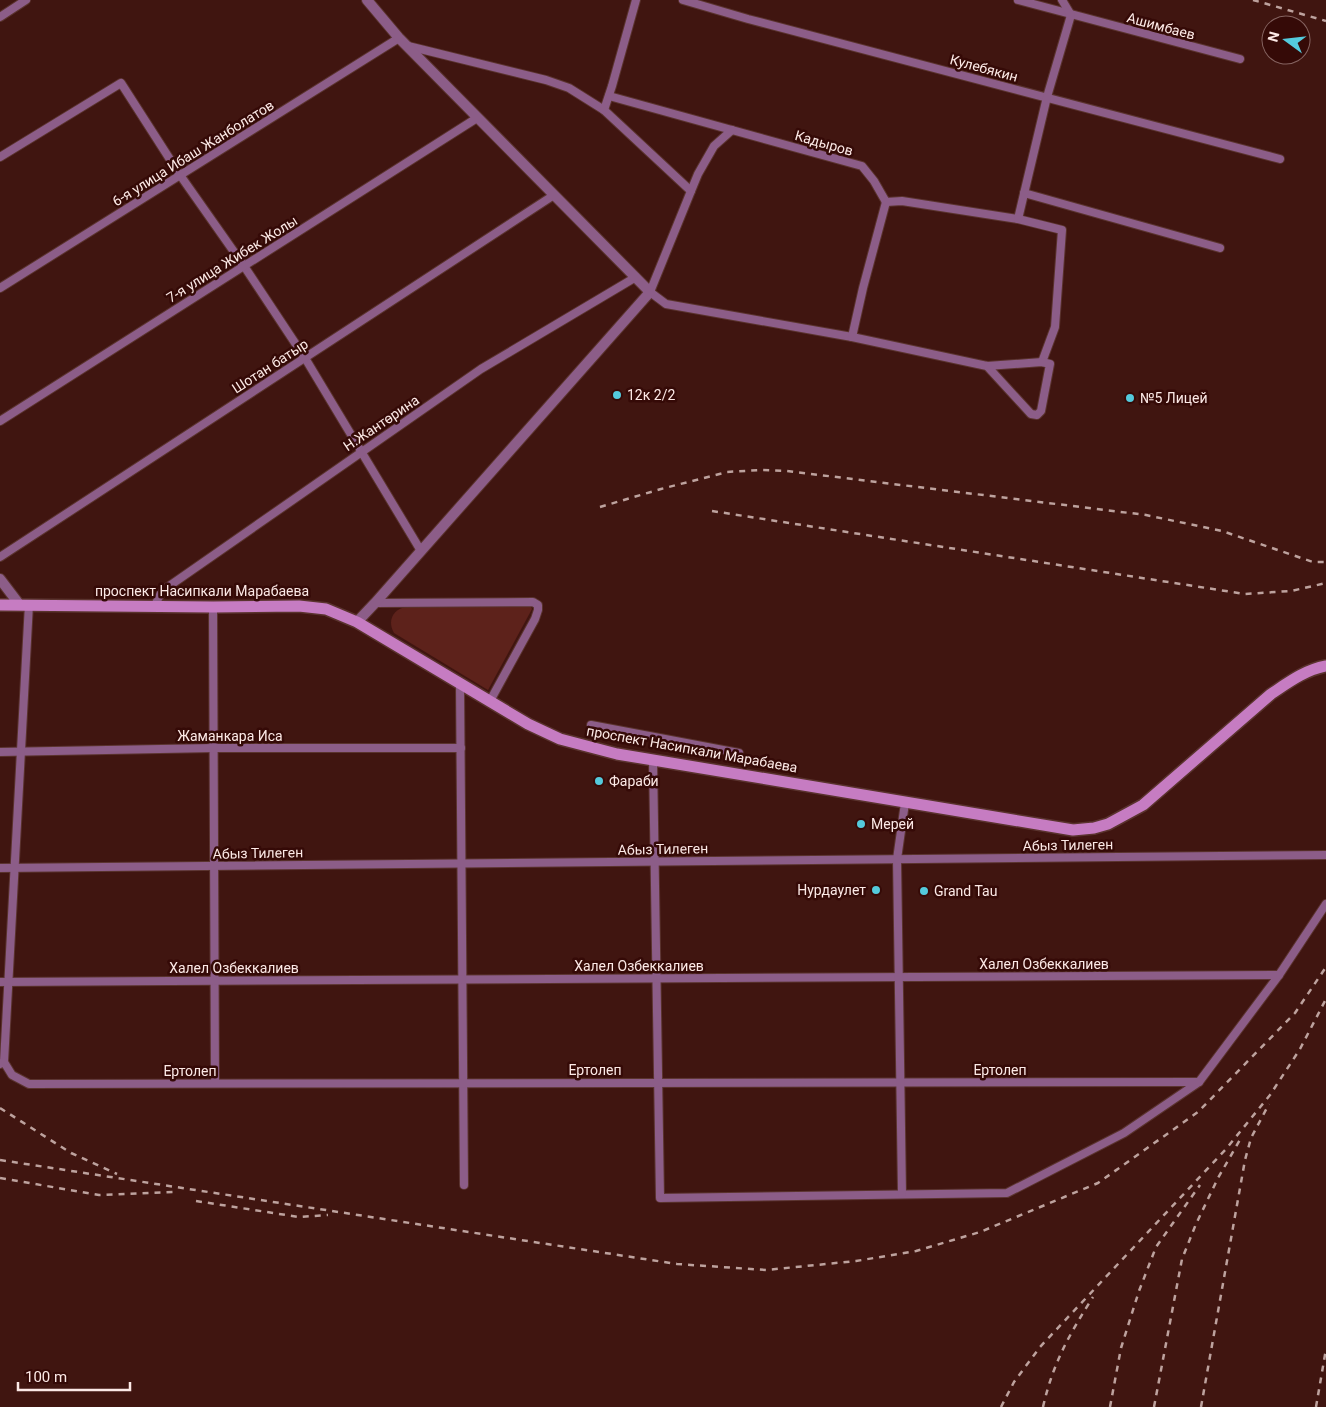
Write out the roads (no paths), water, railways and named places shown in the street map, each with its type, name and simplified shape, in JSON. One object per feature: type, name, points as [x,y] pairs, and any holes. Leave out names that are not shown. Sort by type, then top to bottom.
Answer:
[{"type":"main road","name":"проспект Насипкали Марабаева","points":[[0,605],[313,606],[340,613],[357,622],[528,724],[560,739],[617,754],[1073,830],[1094,828],[1108,824],[1143,805],[1271,694],[1294,678],[1315,668],[1326,666]]},
{"type":"street","points":[[0,17],[26,0]]},
{"type":"street","points":[[367,0],[402,42],[650,292],[666,304],[852,337],[987,366],[1042,362],[1050,364],[1041,411],[1037,415],[1031,414],[987,366]]},
{"type":"street","points":[[604,110],[636,0]]},
{"type":"street","name":"Кулебякин","points":[[683,0],[748,19],[1280,159]]},
{"type":"street","name":"Ашимбаев","points":[[1018,0],[1240,60]]},
{"type":"street","points":[[1018,219],[1047,97],[1072,14],[1062,0]]},
{"type":"street","points":[[402,42],[546,80],[569,88],[604,110],[691,191]]},
{"type":"street","name":"6-я улица Ибаш Жанболатов","points":[[0,288],[180,175],[402,42]]},
{"type":"street","points":[[0,157],[121,83],[180,175],[244,266],[305,358],[421,551]]},
{"type":"street","name":"Кадыров","points":[[609,96],[862,166],[874,181],[886,202]]},
{"type":"street","name":"7-я улица Жибек Жолы","points":[[0,421],[477,118]]},
{"type":"street","points":[[357,622],[650,292],[698,174],[714,146],[732,130]]},
{"type":"street","points":[[1024,193],[1220,248]]},
{"type":"street","name":"Шотан батыр","points":[[0,558],[554,196]]},
{"type":"street","points":[[852,337],[886,202],[902,201],[1018,219],[1062,230],[1055,327],[1042,362]]},
{"type":"street","name":"Н.Жантөрина","points":[[154,606],[162,591],[481,369],[636,278]]},
{"type":"street","points":[[0,579],[24,604],[21,752],[9,982],[2,1063]]},
{"type":"street","points":[[375,603],[533,602],[538,605],[535,618],[490,702]]},
{"type":"street","points":[[213,607],[215,1084]]},
{"type":"street","points":[[460,684],[464,1185]]},
{"type":"street","points":[[591,725],[739,753]]},
{"type":"street","name":"Жаманкара Иса","points":[[0,752],[214,748],[461,748]]},
{"type":"street","points":[[653,760],[660,1198],[1006,1193],[1124,1134],[1199,1082],[1279,975],[1326,904]]},
{"type":"street","points":[[902,1194],[897,859],[906,803]]},
{"type":"street","name":"Абыз Тилеген","points":[[0,868],[1326,855]]},
{"type":"street","name":"Халел Озбеккалиев","points":[[0,982],[1279,975]]},
{"type":"street","name":"Ертолеп","points":[[2,1063],[12,1075],[28,1084],[1199,1082]]},
{"type":"railway","points":[[1253,0],[1326,21]]},
{"type":"railway","points":[[600,507],[727,472],[787,471],[1146,515],[1222,531],[1313,562],[1326,562]]},
{"type":"railway","points":[[712,511],[1245,594],[1291,591],[1326,583]]},
{"type":"railway","points":[[0,1160],[677,1264],[766,1270],[856,1261],[916,1251],[980,1232],[1098,1183],[1198,1112],[1295,1013],[1326,967]]},
{"type":"railway","points":[[1001,1407],[1014,1382],[1040,1347],[1226,1149],[1270,1095],[1300,1049],[1326,999]]},
{"type":"railway","points":[[1201,1407],[1245,1160],[1251,1138],[1269,1104]]},
{"type":"railway","points":[[0,1108],[71,1153],[117,1174]]},
{"type":"railway","points":[[1154,1407],[1182,1259],[1218,1178],[1241,1138]]},
{"type":"railway","points":[[0,1178],[99,1195],[174,1192]]},
{"type":"railway","points":[[1110,1407],[1121,1348],[1139,1291],[1156,1247],[1200,1185]]},
{"type":"railway","points":[[196,1201],[299,1217],[328,1215]]},
{"type":"railway","points":[[1043,1407],[1057,1363],[1076,1324],[1093,1297]]},
{"type":"railway","points":[[1316,1407],[1326,1349]]},
{"type":"place","name":"12к 2/2","points":[[617,395]]},
{"type":"place","name":"№5 Лицей","points":[[1130,398]]},
{"type":"place","name":"Фараби","points":[[599,781]]},
{"type":"place","name":"Мерей","points":[[861,824]]},
{"type":"place","name":"Нурдаулет","points":[[876,890]]},
{"type":"place","name":"Grand Tau","points":[[924,891]]}]
